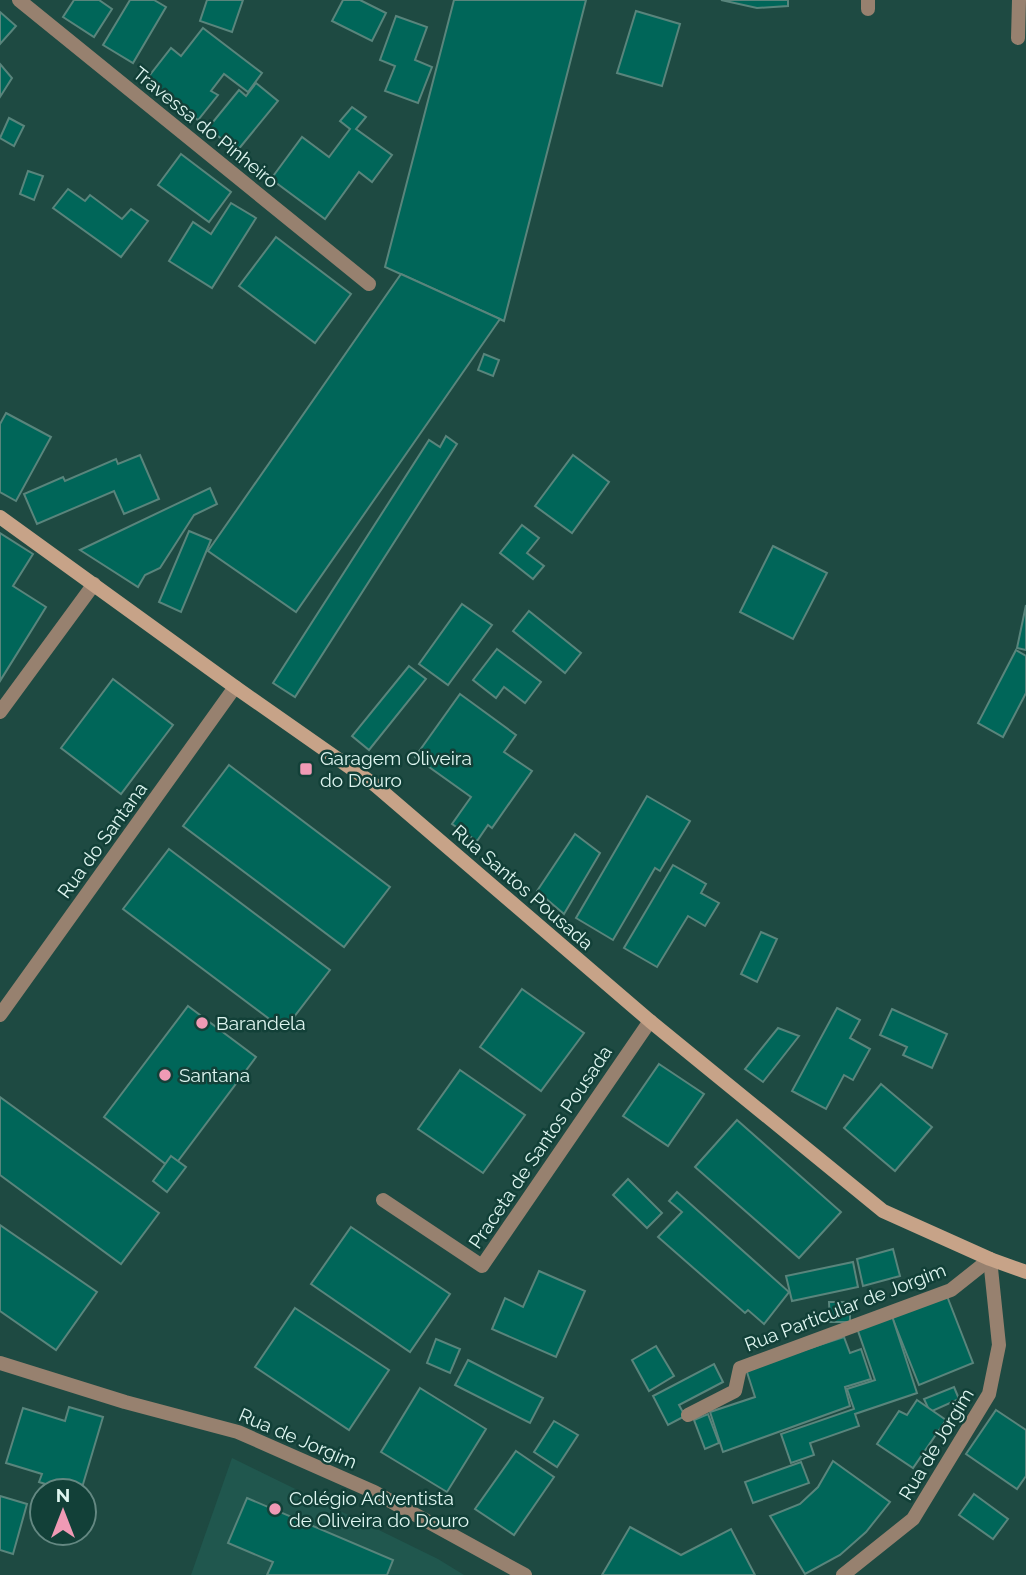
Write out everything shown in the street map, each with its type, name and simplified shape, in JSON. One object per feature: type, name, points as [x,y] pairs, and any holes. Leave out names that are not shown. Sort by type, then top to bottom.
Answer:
[{"type":"street","name":"Travessa do Pinheiro","points":[[19,0],[369,284]]},
{"type":"street","points":[[1018,38],[1020,0]]},
{"type":"street","name":"Rua Santos Pousada","points":[[0,517],[375,785],[650,1021],[883,1211],[990,1259],[1026,1272]]},
{"type":"street","points":[[0,712],[94,584]]},
{"type":"street","name":"Rua do Santana","points":[[0,1015],[235,687]]},
{"type":"street","name":"Praceta de Santos Pousada","points":[[383,1200],[482,1266],[650,1021]]},
{"type":"street","name":"Rua Particular de Jorgim","points":[[688,1415],[735,1391],[740,1368],[951,1290],[990,1259]]},
{"type":"street","name":"Rua de Jorgim","points":[[844,1575],[913,1519],[989,1394],[999,1345],[990,1259]]},
{"type":"street","name":"Rua de Jorgim","points":[[0,1363],[125,1402],[238,1432],[374,1492],[525,1575]]},
{"type":"shaded area","name":"Colégio Adventista de Oliveira do Douro","points":[[232,1458],[438,1559],[464,1575],[191,1575]]},
{"type":"building","points":[[74,0],[99,0],[112,9],[94,37],[63,17]]},
{"type":"building","points":[[130,0],[154,0],[166,7],[133,63],[103,45]]},
{"type":"building","points":[[207,0],[243,0],[232,32],[200,21]]},
{"type":"building","points":[[343,0],[360,0],[386,13],[372,41],[332,21]]},
{"type":"building","points":[[454,0],[586,0],[504,321],[385,267]]},
{"type":"building","points":[[721,0],[788,0],[788,6],[757,8]]},
{"type":"building","points":[[636,11],[680,24],[662,86],[617,73]]},
{"type":"building","points":[[0,12],[16,26],[0,44]]},
{"type":"building","points":[[396,16],[427,27],[415,60],[432,67],[418,103],[385,91],[395,66],[380,60]]},
{"type":"building","points":[[203,28],[262,73],[248,92],[224,74],[211,91],[218,95],[198,120],[146,80],[171,48],[181,56]]},
{"type":"building","points":[[0,64],[12,78],[0,97]]},
{"type":"building","points":[[256,83],[278,101],[237,151],[208,128],[239,90],[246,96]]},
{"type":"building","points":[[352,107],[366,117],[356,129],[392,155],[372,182],[359,172],[325,219],[271,179],[302,137],[329,157],[350,129],[340,121]]},
{"type":"building","points":[[9,118],[24,126],[14,146],[0,138]]},
{"type":"building","points":[[181,154],[231,192],[209,222],[158,185]]},
{"type":"building","points":[[28,171],[43,176],[34,200],[20,194]]},
{"type":"building","points":[[68,189],[85,201],[90,195],[122,219],[131,209],[148,221],[121,257],[53,208]]},
{"type":"building","points":[[231,203],[256,218],[212,288],[169,261],[193,222],[211,234]]},
{"type":"building","points":[[276,237],[351,294],[315,343],[239,286]]},
{"type":"building","points":[[401,274],[500,319],[296,612],[208,551]]},
{"type":"building","points":[[484,354],[499,360],[493,376],[478,370]]},
{"type":"building","points":[[6,413],[51,437],[16,501],[0,492],[0,424]]},
{"type":"building","points":[[446,436],[457,444],[295,697],[273,683],[429,440],[440,447]]},
{"type":"building","points":[[140,455],[159,499],[124,514],[114,491],[37,524],[24,494],[63,477],[65,481],[116,459],[118,464]]},
{"type":"building","points":[[573,455],[609,482],[572,533],[535,506]]},
{"type":"building","points":[[210,488],[217,504],[194,515],[160,568],[145,575],[138,587],[80,550]]},
{"type":"building","points":[[522,525],[539,538],[527,553],[544,566],[533,579],[500,553]]},
{"type":"building","points":[[189,531],[211,540],[181,612],[159,602]]},
{"type":"building","points":[[0,533],[33,554],[13,586],[46,607],[0,681]]},
{"type":"building","points":[[773,546],[827,573],[793,639],[740,612]]},
{"type":"building","points":[[462,604],[492,625],[448,685],[419,664]]},
{"type":"building","points":[[1026,605],[1026,650],[1017,648]]},
{"type":"building","points":[[529,611],[581,653],[565,673],[513,631]]},
{"type":"building","points":[[497,649],[541,682],[525,703],[504,687],[496,698],[473,680]]},
{"type":"building","points":[[1016,650],[1026,656],[1026,693],[1003,737],[978,723]]},
{"type":"building","points":[[409,666],[426,679],[369,750],[352,736]]},
{"type":"building","points":[[113,679],[173,725],[121,794],[61,748]]},
{"type":"building","points":[[460,694],[516,735],[504,752],[532,771],[492,828],[488,825],[477,841],[452,824],[471,797],[415,757]]},
{"type":"building","points":[[229,765],[390,887],[344,947],[183,826]]},
{"type":"building","points":[[647,796],[690,821],[660,871],[655,868],[613,940],[576,918]]},
{"type":"building","points":[[575,834],[600,853],[564,914],[537,891]]},
{"type":"building","points":[[169,849],[330,970],[284,1030],[123,909]]},
{"type":"building","points":[[673,865],[706,884],[701,893],[719,903],[705,926],[688,916],[657,967],[624,948]]},
{"type":"building","points":[[761,932],[777,939],[757,982],[741,974]]},
{"type":"building","points":[[522,989],[584,1033],[541,1091],[480,1047]]},
{"type":"building","points":[[188,1006],[256,1057],[172,1169],[104,1117]]},
{"type":"building","points":[[837,1008],[860,1020],[850,1038],[870,1049],[853,1080],[844,1075],[826,1109],[792,1091]]},
{"type":"building","points":[[892,1009],[947,1034],[932,1068],[903,1055],[907,1047],[880,1035]]},
{"type":"building","points":[[778,1028],[799,1036],[763,1082],[745,1069]]},
{"type":"building","points":[[659,1064],[704,1094],[668,1146],[623,1116]]},
{"type":"building","points":[[460,1070],[525,1115],[483,1173],[418,1129]]},
{"type":"building","points":[[881,1084],[932,1127],[895,1171],[844,1128]]},
{"type":"building","points":[[0,1097],[159,1213],[121,1264],[0,1175]]},
{"type":"building","points":[[737,1120],[841,1212],[799,1258],[695,1167]]},
{"type":"building","points":[[171,1156],[186,1167],[167,1192],[153,1181]]},
{"type":"building","points":[[628,1179],[662,1213],[647,1228],[613,1195]]},
{"type":"building","points":[[677,1192],[789,1292],[764,1324],[748,1310],[745,1313],[658,1237],[682,1212],[669,1201]]},
{"type":"building","points":[[0,1225],[97,1292],[56,1350],[0,1311]]},
{"type":"building","points":[[351,1227],[450,1294],[410,1352],[311,1284]]},
{"type":"building","points":[[893,1249],[900,1276],[863,1286],[857,1259]]},
{"type":"building","points":[[853,1262],[858,1287],[792,1301],[786,1276]]},
{"type":"building","points":[[539,1271],[585,1291],[556,1357],[492,1329],[505,1298],[523,1307]]},
{"type":"building","points":[[947,1296],[973,1363],[919,1385],[892,1317]]},
{"type":"building","points":[[829,1302],[850,1302],[850,1322],[830,1322]]},
{"type":"building","points":[[295,1308],[389,1370],[349,1430],[255,1367]]},
{"type":"building","points":[[892,1316],[917,1393],[855,1414],[859,1426],[810,1443],[814,1455],[791,1463],[781,1434],[854,1409],[847,1389],[875,1380],[857,1328]]},
{"type":"building","points":[[844,1337],[850,1353],[861,1349],[871,1379],[845,1387],[850,1406],[723,1452],[710,1412],[755,1397],[746,1369]]},
{"type":"building","points":[[436,1339],[460,1349],[450,1373],[427,1363]]},
{"type":"building","points":[[656,1346],[674,1376],[649,1391],[632,1360]]},
{"type":"building","points":[[468,1360],[543,1398],[530,1423],[455,1385]]},
{"type":"building","points":[[714,1364],[723,1382],[679,1405],[685,1416],[668,1425],[653,1396]]},
{"type":"building","points":[[954,1387],[959,1399],[930,1412],[924,1399]]},
{"type":"building","points":[[420,1388],[486,1429],[447,1492],[381,1452]]},
{"type":"building","points":[[917,1400],[946,1420],[913,1468],[877,1444],[899,1411],[907,1415]]},
{"type":"building","points":[[69,1407],[103,1417],[85,1477],[41,1477],[42,1474],[6,1463],[23,1408],[65,1421]]},
{"type":"building","points":[[996,1410],[1026,1430],[1026,1476],[1017,1489],[966,1454]]},
{"type":"building","points":[[708,1414],[719,1443],[705,1449],[694,1420]]},
{"type":"building","points":[[554,1421],[578,1435],[557,1467],[534,1452]]},
{"type":"building","points":[[516,1451],[554,1477],[514,1535],[475,1509]]},
{"type":"building","points":[[833,1461],[890,1502],[866,1532],[840,1555],[805,1574],[770,1516],[800,1504],[818,1487]]},
{"type":"building","points":[[801,1462],[809,1483],[753,1503],[745,1482]]},
{"type":"building","points":[[974,1494],[1008,1519],[993,1539],[959,1515]]},
{"type":"building","points":[[0,1496],[27,1504],[13,1554],[0,1550]]},
{"type":"building","points":[[247,1498],[393,1560],[387,1575],[267,1575],[273,1562],[228,1543]]},
{"type":"building","points":[[630,1527],[681,1555],[731,1529],[755,1575],[602,1575]]},
{"type":"place","name":"Garagem Oliveira do Douro","points":[[306,769]]},
{"type":"place","name":"Barandela","points":[[202,1023]]},
{"type":"place","name":"Santana","points":[[165,1075]]},
{"type":"place","name":"Colégio Adventista de Oliveira do Douro","points":[[275,1509]]}]
